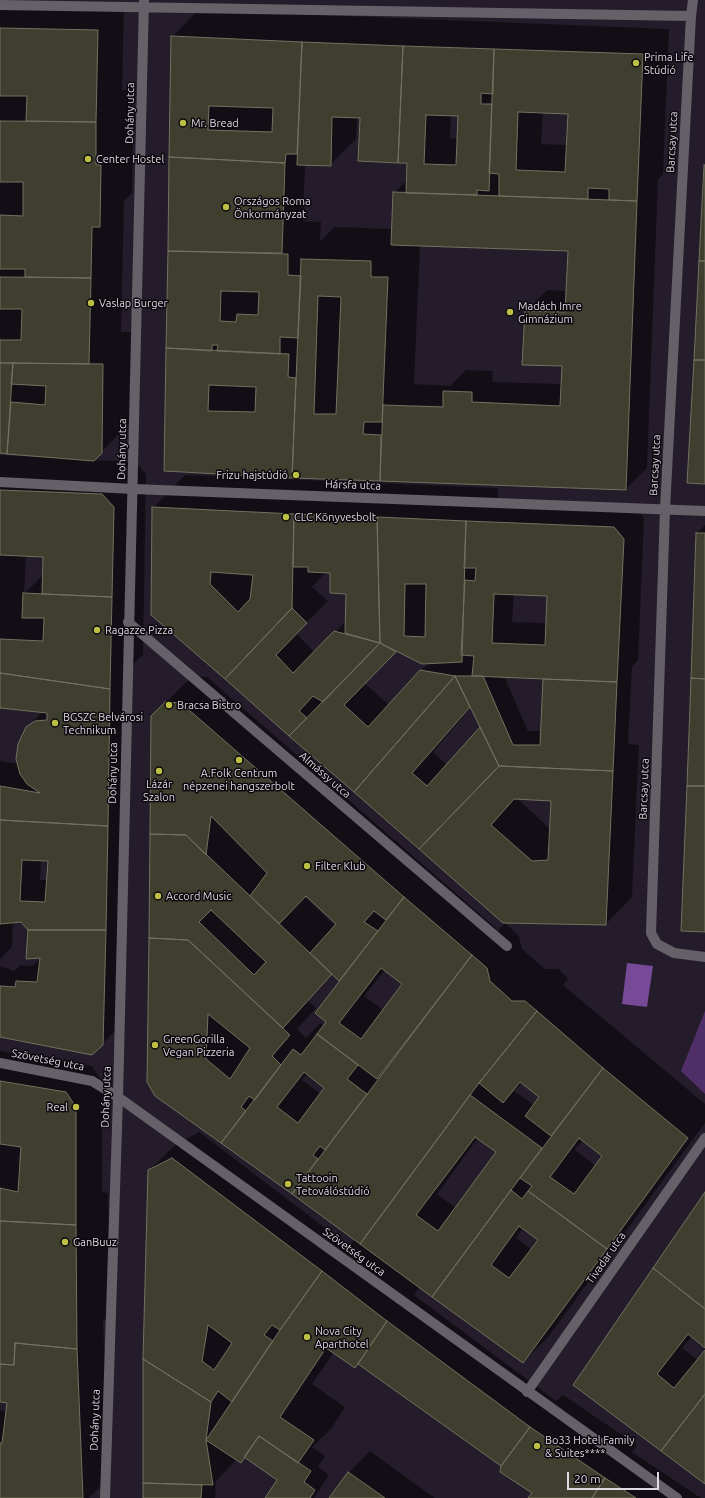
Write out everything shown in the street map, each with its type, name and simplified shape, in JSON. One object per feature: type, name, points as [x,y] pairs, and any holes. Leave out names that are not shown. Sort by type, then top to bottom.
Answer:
[{"type":"street","name":"Barcsay utca","points":[[694,0],[691,16],[665,510],[651,933],[657,944],[674,954],[705,957]]},
{"type":"street","points":[[0,6],[144,4],[691,16]]},
{"type":"street","name":"Dohány utca","points":[[105,1498],[118,1097],[128,622],[133,489],[144,4]]},
{"type":"street","name":"Hársfa utca","points":[[0,482],[133,489],[705,511]]},
{"type":"street","name":"Almássy utca","points":[[128,622],[507,946]]},
{"type":"street","name":"Szövetség utca","points":[[0,1063],[92,1081],[118,1097],[527,1392],[677,1498]]},
{"type":"street","name":"Tivadar utca","points":[[527,1392],[705,1138]]},
{"type":"shaded area","points":[[627,963],[653,966],[647,1007],[622,1004]]},
{"type":"shaded area","points":[[705,1011],[705,1094],[681,1071]]},
{"type":"building","points":[[0,28],[98,30],[96,122],[26,121],[27,96],[0,96]]},
{"type":"building","points":[[171,36],[302,42],[297,154],[286,154],[285,163],[169,157]],"holes":[[[209,106],[273,108],[272,132],[208,130]]]},
{"type":"building","points":[[302,42],[403,46],[398,163],[358,161],[360,118],[332,117],[331,166],[297,165]]},
{"type":"building","points":[[403,46],[494,49],[493,94],[481,93],[481,104],[492,104],[489,191],[477,190],[477,195],[406,193],[407,163],[398,163]],"holes":[[[426,115],[458,116],[456,165],[424,164]]]},
{"type":"building","points":[[494,49],[643,54],[637,201],[609,200],[609,189],[588,188],[588,199],[499,196],[499,174],[489,173]],"holes":[[[518,112],[568,114],[565,172],[516,170]]]},
{"type":"building","points":[[0,121],[96,122],[96,165],[101,165],[100,227],[92,227],[91,278],[25,277],[25,269],[0,269],[0,215],[23,216],[23,182],[0,182]]},
{"type":"building","name":"Országos Roma Önkormányzat","points":[[169,157],[285,163],[282,253],[168,251]]},
{"type":"building","points":[[704,165],[705,261],[699,261]]},
{"type":"building","name":"Madách Imre Gimnázium","points":[[393,192],[637,201],[626,490],[380,481],[383,405],[443,407],[443,391],[472,392],[472,402],[560,406],[562,366],[522,365],[525,311],[565,312],[568,251],[391,245]]},
{"type":"building","points":[[168,251],[288,254],[288,275],[301,276],[298,338],[280,337],[280,354],[217,351],[218,345],[212,345],[212,351],[166,348]],"holes":[[[221,291],[259,292],[258,315],[237,314],[236,322],[220,321]]]},
{"type":"building","points":[[301,259],[371,261],[371,277],[388,277],[382,422],[364,422],[363,434],[381,435],[380,481],[292,478]],"holes":[[[318,296],[341,297],[336,414],[314,414]]]},
{"type":"building","points":[[699,261],[705,261],[705,360],[694,360]]},
{"type":"building","points":[[0,277],[91,278],[89,364],[0,363],[0,340],[21,340],[22,309],[0,309]]},
{"type":"building","points":[[166,348],[289,354],[288,377],[296,378],[292,478],[164,471]],"holes":[[[209,385],[256,387],[255,412],[208,411]]]},
{"type":"building","points":[[694,360],[705,360],[705,484],[687,483]]},
{"type":"building","points":[[0,363],[13,363],[7,454],[0,453]]},
{"type":"building","points":[[13,363],[103,364],[102,453],[94,461],[7,454],[11,402],[45,405],[46,386],[11,384]]},
{"type":"building","points":[[0,490],[102,494],[114,507],[112,597],[42,594],[43,557],[0,555]]},
{"type":"building","points":[[152,507],[294,514],[292,608],[225,679],[151,615]],"holes":[[[211,572],[253,575],[250,599],[238,612],[210,584]]]},
{"type":"building","points":[[294,514],[377,517],[380,643],[345,633],[346,594],[330,593],[330,573],[308,572],[308,567],[293,567]]},
{"type":"building","points":[[377,517],[466,521],[462,662],[422,664],[380,643]],"holes":[[[405,584],[426,584],[425,637],[404,636]]]},
{"type":"building","points":[[466,521],[614,527],[624,539],[617,682],[472,676],[474,656],[461,655],[465,580],[475,581],[476,568],[464,568]],"holes":[[[494,594],[547,596],[545,645],[492,643]]]},
{"type":"building","points":[[696,533],[705,533],[705,679],[691,678]]},
{"type":"building","points":[[23,593],[112,597],[110,689],[0,673],[0,639],[43,641],[44,618],[22,618]]},
{"type":"building","points":[[292,608],[307,623],[276,655],[293,673],[334,631],[380,643],[323,702],[313,696],[299,711],[307,718],[289,736],[225,679]]},
{"type":"building","points":[[380,643],[396,652],[344,705],[368,727],[420,670],[455,676],[354,792],[289,736]]},
{"type":"building","name":"BGSZC Belvárosi Technikum","points":[[0,673],[110,689],[108,826],[0,820],[0,786],[40,793],[27,784],[20,774],[16,759],[18,744],[26,727],[35,721],[47,720],[47,713],[0,708]]},
{"type":"building","points":[[455,676],[483,676],[513,745],[540,745],[543,679],[617,682],[613,771],[499,766]]},
{"type":"building","points":[[455,676],[470,707],[412,773],[427,786],[480,727],[499,766],[419,849],[354,792]]},
{"type":"building","points":[[691,678],[705,679],[705,786],[687,786]]},
{"type":"building","points":[[165,702],[181,703],[404,897],[386,920],[374,911],[364,922],[378,931],[339,981],[310,953],[336,924],[306,896],[279,924],[250,896],[267,873],[211,816],[206,855],[186,835],[150,834],[151,716]]},
{"type":"building","points":[[499,766],[613,771],[606,925],[503,923],[419,849]],"holes":[[[514,799],[551,801],[548,860],[532,861],[491,825]]]},
{"type":"building","points":[[687,786],[705,786],[705,932],[681,931]]},
{"type":"building","points":[[0,820],[108,826],[106,930],[28,930],[21,922],[0,924]],"holes":[[[22,860],[48,861],[45,902],[20,901]]]},
{"type":"building","points":[[150,834],[186,835],[332,974],[283,1028],[188,940],[149,938]],"holes":[[[211,910],[266,962],[254,975],[199,922]]]},
{"type":"building","points":[[404,897],[472,955],[377,1079],[317,1034],[326,1022],[315,1013]],"holes":[[[381,968],[402,984],[361,1039],[339,1023]]]},
{"type":"building","points":[[28,930],[106,930],[103,1045],[92,1055],[0,1037],[0,986],[15,987],[16,981],[37,982],[40,958],[26,959]]},
{"type":"building","points":[[149,938],[188,940],[290,1035],[272,1056],[281,1065],[255,1100],[249,1096],[241,1107],[246,1111],[221,1143],[155,1096],[147,1082]],"holes":[[[208,1014],[250,1048],[230,1079],[206,1059]]]},
{"type":"building","points":[[472,955],[487,968],[490,981],[512,1001],[525,1001],[537,1011],[479,1083],[360,1244],[292,1194]]},
{"type":"building","points":[[537,1011],[603,1068],[551,1136],[525,1116],[539,1097],[520,1082],[503,1103],[479,1083]]},
{"type":"building","points":[[317,1034],[358,1065],[347,1079],[367,1094],[325,1150],[320,1146],[313,1155],[318,1159],[292,1194],[221,1143],[293,1049],[301,1055]],"holes":[[[304,1072],[324,1088],[298,1123],[277,1107]]]},
{"type":"building","points":[[603,1068],[688,1138],[607,1249],[528,1191],[532,1186],[520,1178]],"holes":[[[579,1138],[602,1156],[574,1194],[550,1177]]]},
{"type":"building","points":[[0,1081],[66,1092],[76,1107],[76,1225],[0,1221],[0,1188],[18,1192],[21,1147],[0,1144]]},
{"type":"building","points":[[470,1095],[542,1148],[432,1297],[360,1244]],"holes":[[[475,1137],[496,1152],[438,1231],[416,1215]]]},
{"type":"building","points":[[172,1158],[322,1271],[280,1330],[272,1325],[264,1335],[273,1341],[232,1402],[218,1391],[211,1402],[143,1359],[148,1170]],"holes":[[[208,1325],[232,1343],[214,1370],[202,1361]]]},
{"type":"building","points":[[511,1190],[522,1199],[528,1191],[607,1249],[523,1363],[432,1297]],"holes":[[[519,1226],[538,1240],[509,1278],[491,1265]]]},
{"type":"building","points":[[705,1192],[705,1309],[653,1268]]},
{"type":"building","points":[[0,1221],[76,1225],[77,1349],[15,1343],[14,1365],[0,1364]]},
{"type":"building","points":[[653,1268],[705,1309],[705,1348],[688,1334],[657,1374],[674,1388],[705,1350],[705,1394],[661,1451],[573,1385]]},
{"type":"building","points":[[322,1271],[387,1321],[355,1368],[326,1348],[280,1417],[314,1440],[298,1463],[259,1436],[241,1463],[206,1440],[280,1330]]},
{"type":"building","points":[[387,1321],[530,1427],[501,1466],[358,1364]]},
{"type":"building","points":[[15,1343],[77,1349],[83,1498],[0,1498],[0,1443],[2,1443],[7,1403],[0,1402],[0,1364],[14,1365]]},
{"type":"building","points":[[143,1359],[211,1402],[206,1440],[213,1485],[143,1483]]},
{"type":"building","points":[[705,1394],[705,1484],[661,1451]]},
{"type":"building","name":"Bo33 Hotel Family & Suites****","points":[[530,1427],[605,1478],[592,1498],[528,1498],[532,1493],[500,1472],[501,1466]]},
{"type":"building","points":[[259,1436],[311,1471],[304,1482],[315,1490],[310,1498],[265,1498],[277,1480],[244,1457]]},
{"type":"building","points":[[348,1472],[385,1498],[329,1498]]},
{"type":"building","points":[[605,1478],[636,1498],[592,1498]]},
{"type":"building","points":[[143,1483],[202,1485],[201,1498],[143,1498]]},
{"type":"place","name":"Prima Life Stúdió","points":[[636,63]]},
{"type":"place","name":"Mr. Bread","points":[[183,123]]},
{"type":"place","name":"Center Hostel","points":[[88,159]]},
{"type":"place","name":"Országos Roma Önkormányzat","points":[[226,207]]},
{"type":"place","name":"Vaslap Burger","points":[[91,303]]},
{"type":"place","name":"Madách Imre Gimnázium","points":[[510,312]]},
{"type":"place","name":"Frizu hajstúdió","points":[[296,475]]},
{"type":"place","name":"CLC Könyvesbolt","points":[[286,517]]},
{"type":"place","name":"Ragazze Pizza","points":[[97,630]]},
{"type":"place","name":"Bracsa Bistro","points":[[169,705]]},
{"type":"place","name":"BGSZC Belvárosi Technikum","points":[[55,723]]},
{"type":"place","name":"A.Folk Centrum népzenei hangszerbolt","points":[[239,760]]},
{"type":"place","name":"Lázár Szalon","points":[[159,771]]},
{"type":"place","name":"Filter Klub","points":[[307,866]]},
{"type":"place","name":"Accord Music","points":[[158,896]]},
{"type":"place","name":"GreenGorilla Vegan Pizzeria","points":[[155,1045]]},
{"type":"place","name":"Real","points":[[76,1107]]},
{"type":"place","name":"Tattooin Tetoválóstúdió","points":[[288,1184]]},
{"type":"place","name":"GanBuuz","points":[[65,1242]]},
{"type":"place","name":"Nova City Aparthotel","points":[[307,1337]]},
{"type":"place","name":"Bo33 Hotel Family & Suites****","points":[[537,1446]]}]
